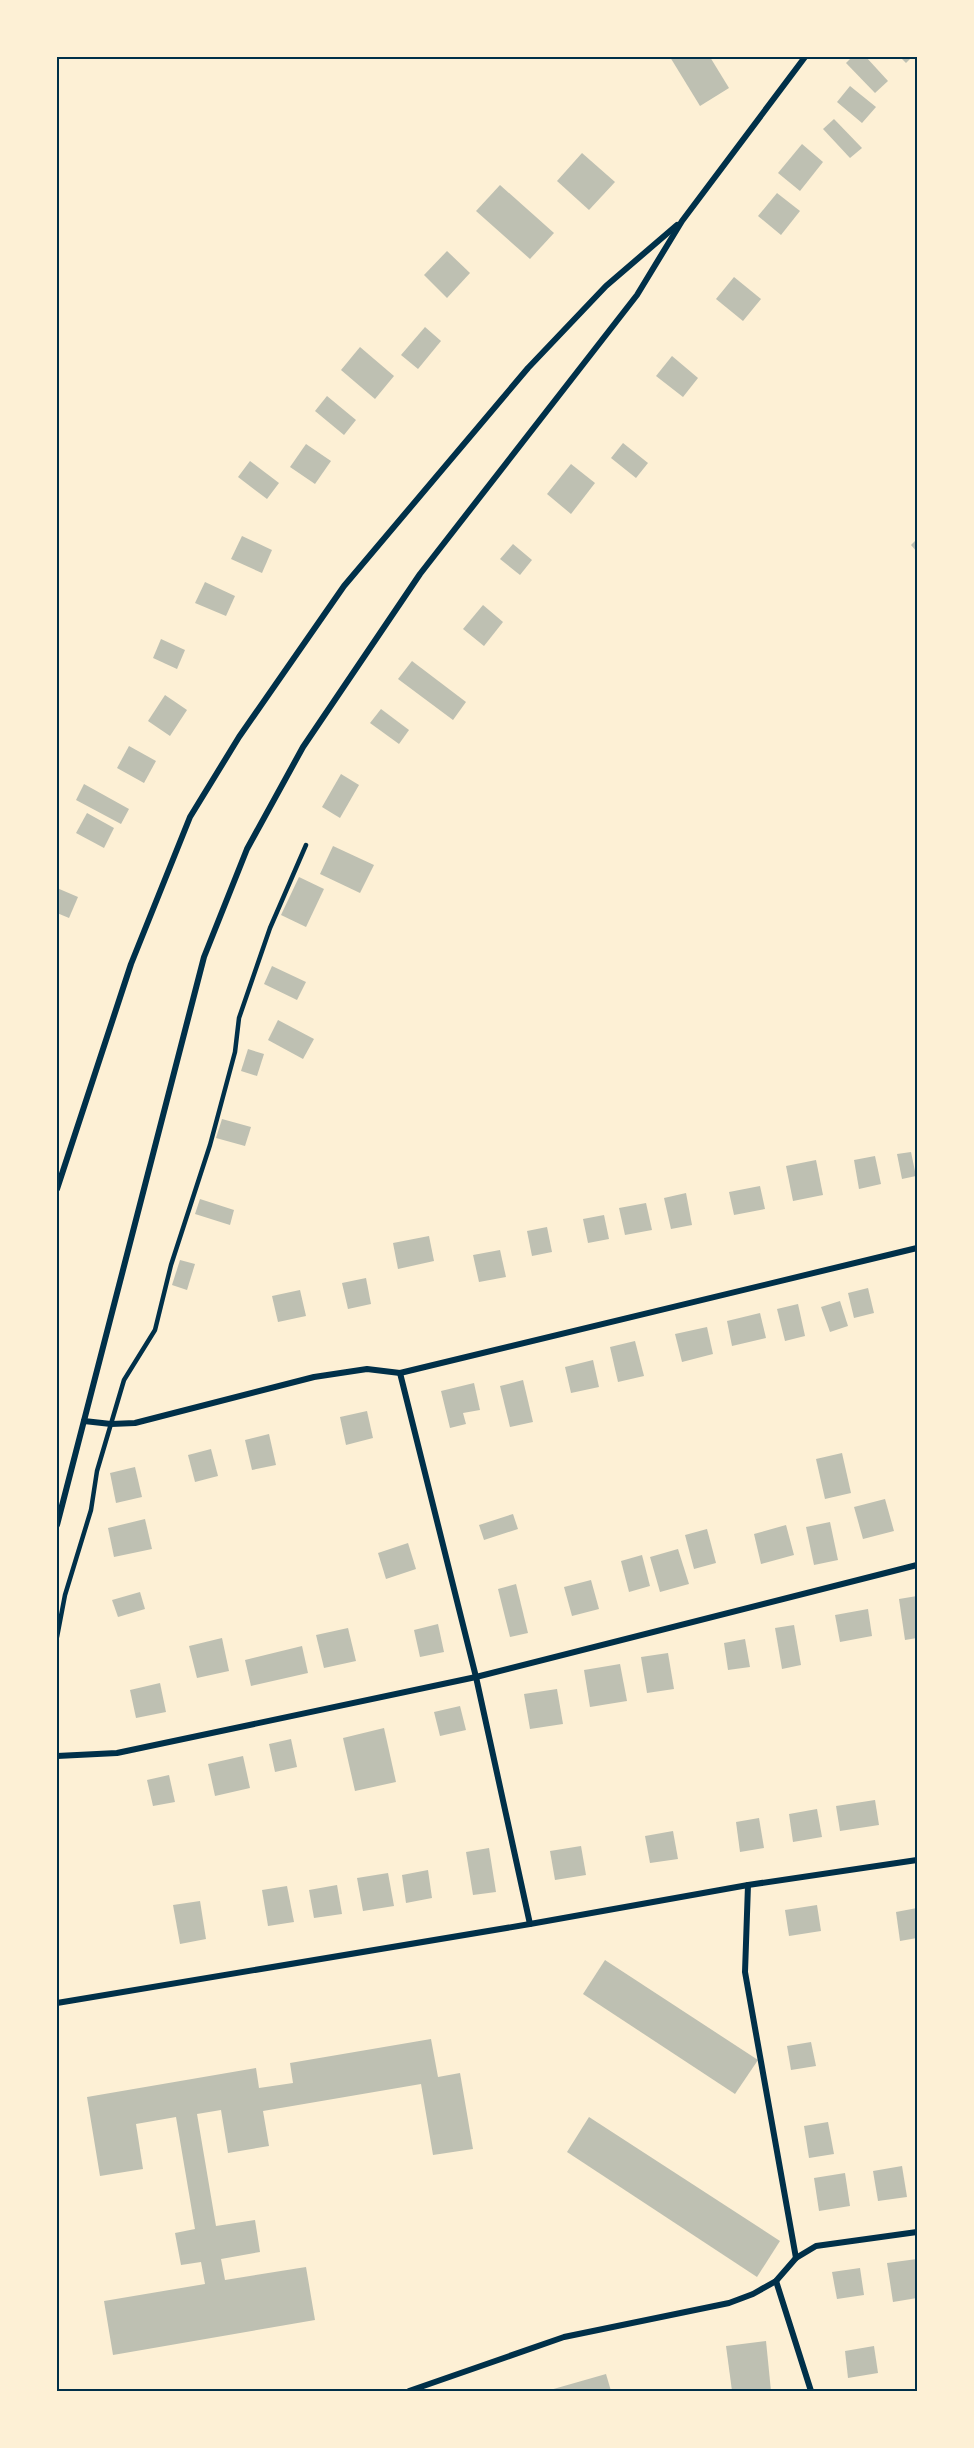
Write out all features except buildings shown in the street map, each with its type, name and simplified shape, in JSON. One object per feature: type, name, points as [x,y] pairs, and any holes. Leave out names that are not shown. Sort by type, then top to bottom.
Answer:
[{"type":"street","points":[[57,1525],[204,957],[247,849],[303,747],[420,574],[637,295],[682,221],[805,57]]},
{"type":"street","points":[[57,1189],[131,964],[190,817],[239,737],[344,586],[528,368],[606,286],[682,221]]},
{"type":"street","points":[[84,1422],[135,1423],[314,1377],[367,1369],[400,1373],[917,1248]]},
{"type":"street","points":[[400,1373],[476,1677],[530,1924]]},
{"type":"street","points":[[57,1756],[117,1753],[476,1677],[917,1565]]},
{"type":"street","points":[[57,2003],[748,1885],[917,1860]]},
{"type":"street","points":[[748,1885],[745,1972],[796,2258]]},
{"type":"street","points":[[410,2391],[564,2337],[729,2303],[753,2294],[776,2281],[796,2258],[816,2246],[917,2232]]},
{"type":"street","points":[[776,2281],[811,2391]]},
{"type":"lane","points":[[57,1637],[65,1595],[91,1510],[97,1471],[124,1380],[155,1330],[171,1265],[210,1145],[230,1072],[239,1018],[270,928],[306,845]]}]
